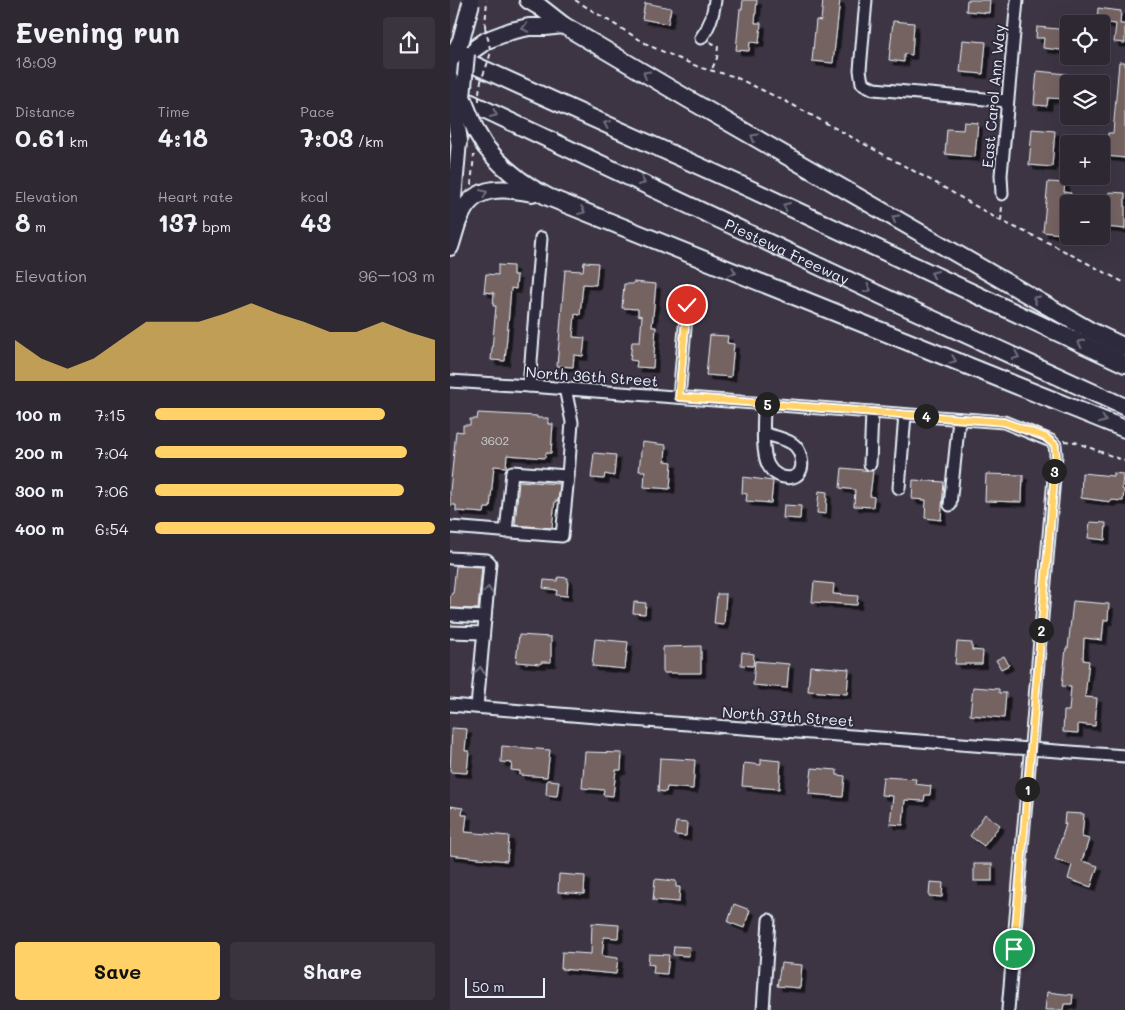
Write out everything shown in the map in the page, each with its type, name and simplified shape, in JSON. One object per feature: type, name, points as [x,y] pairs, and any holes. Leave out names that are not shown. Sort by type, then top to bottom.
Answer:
[{"type":"highway","points":[[528,0],[563,25],[688,99],[1089,330],[1125,347]]},
{"type":"highway","points":[[459,141],[453,65],[471,2]]},
{"type":"highway","points":[[453,65],[486,34],[529,27],[563,25]]},
{"type":"highway","points":[[453,65],[456,95],[476,131],[480,148],[515,178],[548,197],[1125,429]]},
{"type":"highway","points":[[453,65],[757,192],[1125,364]]},
{"type":"highway","name":"Piestewa Freeway","points":[[456,95],[895,302],[1125,407]]},
{"type":"highway","points":[[450,247],[462,212],[472,200],[488,190],[512,189],[548,197]]},
{"type":"main road","points":[[450,241],[459,141],[456,95]]},
{"type":"street","points":[[701,38],[709,28],[714,12],[715,0]]},
{"type":"street","points":[[866,0],[860,70],[862,83],[874,89],[1008,101]]},
{"type":"street","name":"East Carol Ann Way","points":[[1002,194],[1001,175],[1017,0]]},
{"type":"street","points":[[529,386],[541,238]]},
{"type":"street","points":[[679,397],[687,305]]},
{"type":"street","name":"North 36th Street","points":[[450,382],[564,388],[1004,422],[1045,437],[1055,445]]},
{"type":"street","points":[[450,527],[562,536],[572,422],[564,388]]},
{"type":"street","points":[[764,404],[764,434]]},
{"type":"street","points":[[870,464],[872,412]]},
{"type":"street","points":[[899,488],[905,414]]},
{"type":"street","points":[[950,505],[959,419]]},
{"type":"street","points":[[1008,1010],[1056,457],[1055,445]]},
{"type":"street","points":[[506,532],[512,472],[568,476]]},
{"type":"street","points":[[450,558],[487,560],[490,563],[477,707]]},
{"type":"street","points":[[450,615],[485,618]]},
{"type":"street","points":[[450,632],[483,633]]},
{"type":"street","name":"North 37th Street","points":[[450,705],[1125,756]]},
{"type":"street","points":[[763,1010],[769,920]]},
{"type":"path","points":[[480,108],[478,92],[481,76],[490,54],[486,34],[487,0]]},
{"type":"path","points":[[575,0],[650,46],[701,68],[733,76],[791,104],[935,182],[1001,222],[1049,243],[1125,283]]},
{"type":"path","points":[[701,38],[718,46],[717,58],[711,71]]},
{"type":"path","points":[[472,200],[469,196],[480,148],[476,131]]},
{"type":"path","points":[[1001,222],[1002,194]]},
{"type":"path","points":[[1055,445],[1068,440],[1125,461]]},
{"type":"building","points":[[743,0],[757,0],[755,23],[761,23],[759,43],[750,42],[749,51],[736,50],[740,9],[742,9]]},
{"type":"building","points":[[823,0],[840,0],[833,63],[812,61],[816,20],[821,21]]},
{"type":"building","points":[[967,0],[990,0],[989,13],[966,11]]},
{"type":"building","points":[[645,3],[671,8],[668,24],[642,19]]},
{"type":"building","points":[[1098,8],[1121,11],[1120,24],[1125,24],[1125,43],[1114,42],[1116,24],[1110,23],[1110,15],[1098,15]]},
{"type":"building","points":[[893,21],[914,23],[912,55],[904,54],[904,62],[889,60]]},
{"type":"building","points":[[1037,27],[1060,29],[1060,50],[1043,48],[1044,38],[1036,38]]},
{"type":"building","points":[[963,40],[986,42],[983,74],[960,72]]},
{"type":"building","points":[[1119,62],[1125,62],[1125,158],[1110,156],[1110,135],[1108,135],[1108,133],[1113,133]]},
{"type":"building","points":[[1037,71],[1067,74],[1060,75],[1060,99],[1048,98],[1047,106],[1034,105]]},
{"type":"building","points":[[964,122],[978,123],[975,157],[945,154],[947,129],[963,130]]},
{"type":"building","points":[[1032,129],[1055,131],[1052,167],[1029,165]]},
{"type":"building","points":[[1048,182],[1060,183],[1060,185],[1065,185],[1064,192],[1071,193],[1071,195],[1060,195],[1060,234],[1043,232]]},
{"type":"building","points":[[1109,192],[1125,193],[1125,229],[1110,228]]},
{"type":"building","points":[[584,262],[598,263],[596,285],[583,284],[580,315],[575,314],[573,337],[585,338],[583,356],[574,355],[573,367],[557,366],[565,270],[583,271]]},
{"type":"building","points":[[498,265],[513,266],[513,275],[517,275],[516,289],[511,288],[505,361],[491,360],[496,306],[493,306],[494,293],[484,292],[486,274],[498,275]]},
{"type":"building","points":[[633,282],[656,284],[652,327],[656,327],[653,368],[636,367],[637,361],[630,360],[632,342],[640,342],[642,316],[638,315],[638,309],[622,308],[624,284],[633,284]]},
{"type":"building","points":[[710,335],[728,336],[727,343],[734,344],[731,377],[706,375]]},
{"type":"building","points":[[478,413],[548,418],[548,424],[553,424],[551,453],[546,453],[545,458],[507,455],[506,467],[494,466],[490,508],[485,508],[484,513],[456,511],[456,505],[450,505],[450,491],[456,431],[463,432],[463,425],[470,425],[470,419],[477,419]]},
{"type":"building","points":[[642,442],[666,445],[665,461],[672,462],[670,489],[644,487],[645,471],[639,471]]},
{"type":"building","points":[[594,453],[616,455],[614,476],[605,474],[604,479],[591,478]]},
{"type":"building","points":[[842,468],[873,471],[870,496],[874,497],[873,507],[854,506],[855,490],[840,488]]},
{"type":"building","points":[[1082,473],[1113,476],[1113,473],[1123,474],[1123,501],[1111,500],[1111,502],[1081,498]]},
{"type":"building","points":[[986,474],[1023,475],[1022,502],[985,501]]},
{"type":"building","points":[[743,477],[773,481],[771,503],[746,501],[747,494],[742,493]]},
{"type":"building","points":[[913,480],[944,482],[941,520],[925,518],[926,500],[912,499]]},
{"type":"building","points":[[519,481],[560,484],[558,501],[555,501],[552,528],[515,525]]},
{"type":"building","points":[[819,491],[827,492],[826,514],[817,513]]},
{"type":"building","points":[[784,505],[801,506],[800,519],[783,518]]},
{"type":"building","points":[[1090,522],[1106,523],[1105,540],[1088,538]]},
{"type":"building","points":[[456,566],[482,567],[478,609],[450,608],[450,597],[453,593]]},
{"type":"building","points":[[558,577],[568,578],[567,596],[556,595],[557,590],[543,588],[544,580],[557,581]]},
{"type":"building","points":[[814,582],[834,584],[833,594],[858,596],[857,605],[812,602]]},
{"type":"building","points":[[717,594],[726,594],[724,625],[714,624]]},
{"type":"building","points":[[1073,601],[1109,604],[1108,620],[1104,620],[1102,640],[1084,638],[1083,660],[1089,661],[1085,697],[1097,698],[1095,726],[1078,724],[1078,733],[1063,732],[1064,711],[1069,711],[1071,687],[1062,686]]},
{"type":"building","points":[[634,602],[646,603],[645,614],[633,613]]},
{"type":"building","points":[[519,635],[551,637],[551,662],[541,662],[541,664],[516,662]]},
{"type":"building","points":[[595,639],[628,642],[625,669],[592,666]]},
{"type":"building","points":[[957,642],[972,643],[972,650],[983,651],[982,664],[955,664]]},
{"type":"building","points":[[701,646],[701,673],[663,673],[663,647]]},
{"type":"building","points":[[742,652],[754,654],[753,666],[741,665]]},
{"type":"building","points":[[1004,656],[1009,665],[1001,669],[996,660]]},
{"type":"building","points":[[755,661],[789,664],[787,688],[753,685]]},
{"type":"building","points":[[810,666],[849,669],[847,694],[808,691]]},
{"type":"building","points":[[973,687],[999,689],[999,693],[1006,693],[1004,718],[970,715]]},
{"type":"building","points":[[452,728],[467,729],[465,751],[469,751],[467,773],[450,772]]},
{"type":"building","points":[[502,746],[550,750],[547,777],[520,775],[520,771],[511,770],[512,763],[501,762]]},
{"type":"building","points":[[585,752],[622,753],[621,770],[616,770],[613,796],[603,795],[604,790],[582,788]]},
{"type":"building","points":[[660,758],[695,760],[693,789],[667,787],[666,792],[658,791]]},
{"type":"building","points":[[761,759],[781,761],[779,789],[742,786],[744,763],[761,765]]},
{"type":"building","points":[[812,768],[837,770],[837,775],[845,776],[843,797],[809,794]]},
{"type":"building","points":[[883,777],[916,779],[915,784],[931,786],[930,795],[925,795],[924,801],[905,800],[903,825],[890,824],[893,796],[881,795]]},
{"type":"building","points":[[547,780],[559,781],[557,796],[546,795]]},
{"type":"building","points":[[450,806],[463,808],[462,815],[467,815],[465,832],[509,836],[507,861],[450,855]]},
{"type":"building","points":[[1065,813],[1084,814],[1082,837],[1089,839],[1082,861],[1098,866],[1091,887],[1068,879],[1072,865],[1055,859],[1066,824],[1064,824]]},
{"type":"building","points":[[985,814],[1000,825],[984,846],[970,836]]},
{"type":"building","points":[[676,822],[687,823],[686,836],[674,835]]},
{"type":"building","points":[[974,864],[992,864],[992,881],[974,881]]},
{"type":"building","points":[[559,874],[585,876],[584,894],[558,892]]},
{"type":"building","points":[[655,879],[676,881],[676,887],[680,887],[679,902],[653,900]]},
{"type":"building","points":[[930,882],[943,883],[942,897],[929,896]]},
{"type":"building","points":[[734,904],[750,910],[744,928],[728,922]]},
{"type":"building","points":[[592,923],[619,925],[618,938],[604,937],[602,956],[618,958],[616,974],[561,969],[562,952],[591,954]]},
{"type":"building","points":[[674,946],[690,947],[689,956],[673,955]]},
{"type":"building","points":[[649,954],[669,955],[667,974],[653,973],[654,965],[648,964]]},
{"type":"building","points":[[781,963],[802,965],[800,988],[777,986]]},
{"type":"building","points":[[1047,992],[1073,995],[1072,1004],[1064,1004],[1063,1010],[1045,1010]]},
{"type":"route","points":[[687,305],[679,397],[1004,422],[1045,437],[1055,445],[1056,457],[1014,949]]}]
